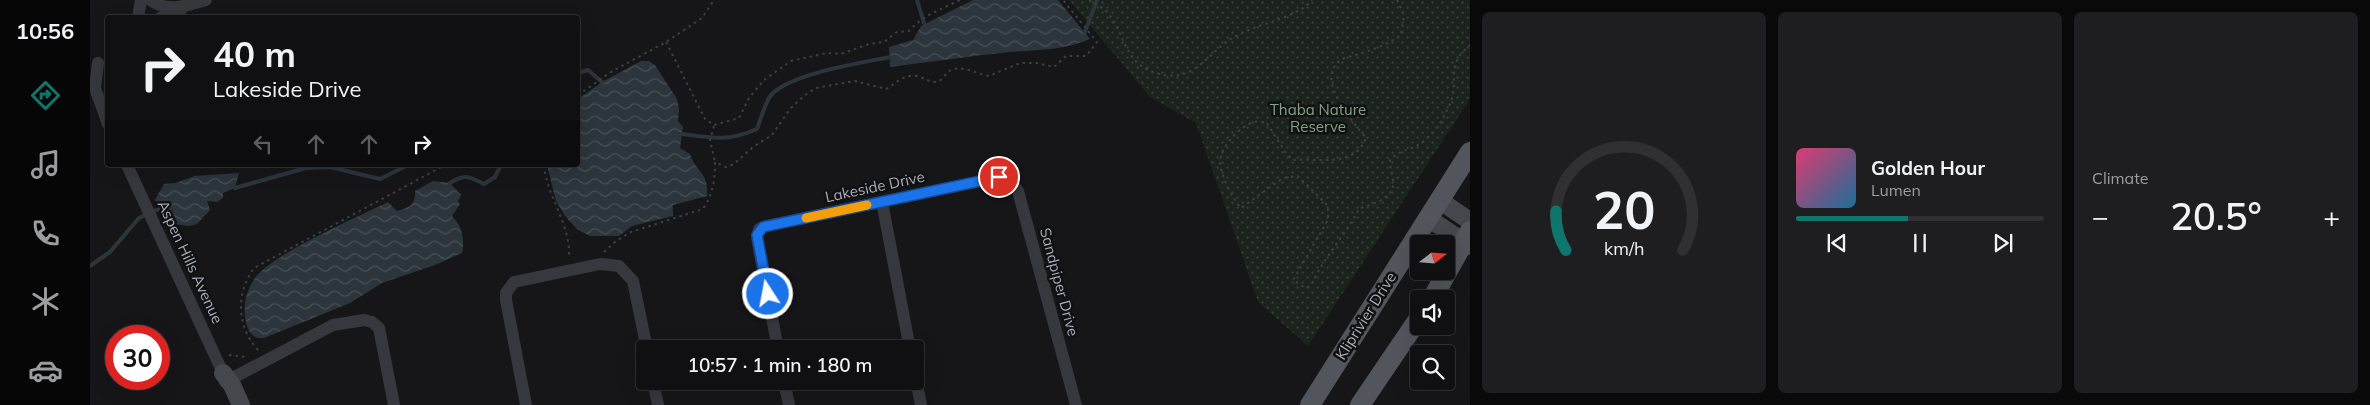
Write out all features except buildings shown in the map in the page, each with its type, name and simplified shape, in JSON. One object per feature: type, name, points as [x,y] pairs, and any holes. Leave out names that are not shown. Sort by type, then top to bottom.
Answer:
[{"type":"main road","name":"Kliprivier Drive","points":[[1310,405],[1470,152]]},
{"type":"main road","points":[[1439,200],[1470,222]]},
{"type":"main road","points":[[1428,218],[1468,240],[1437,290]]},
{"type":"main road","points":[[1440,290],[1455,272],[1470,262]]},
{"type":"main road","points":[[1360,405],[1410,331]]},
{"type":"main road","points":[[225,378],[233,405]]},
{"type":"main road","points":[[225,378],[241,405]]},
{"type":"street","points":[[138,15],[141,0]]},
{"type":"street","points":[[150,0],[168,8],[187,6]]},
{"type":"street","points":[[167,15],[206,0]]},
{"type":"street","points":[[99,62],[95,88],[105,117]]},
{"type":"street","points":[[90,91],[105,118]]},
{"type":"street","name":"Aspen Hills Avenue","points":[[128,167],[225,378]]},
{"type":"street","name":"Lakeside Drive","points":[[776,340],[757,238],[759,229],[999,177]]},
{"type":"street","name":"Sandpiper Drive","points":[[999,177],[1012,183],[1018,191],[1076,405]]},
{"type":"street","points":[[882,202],[908,340]]},
{"type":"street","points":[[526,405],[506,293],[508,287],[518,280],[596,264],[607,263],[619,266],[631,278],[645,340]]},
{"type":"street","points":[[225,378],[333,325],[359,320],[372,322],[379,328],[381,334],[394,405]]},
{"type":"street","points":[[655,390],[658,405]]},
{"type":"street","points":[[786,390],[789,405]]},
{"type":"street","points":[[918,390],[921,405]]},
{"type":"path","points":[[580,94],[611,72],[666,42],[702,18],[714,0]]},
{"type":"path","points":[[666,42],[705,119],[714,125],[739,118],[749,98],[764,80],[791,61],[827,53],[841,54],[869,44],[884,42],[897,32],[910,30],[928,15],[960,0]]},
{"type":"path","points":[[715,162],[726,167],[734,164],[753,147],[772,135],[790,109],[816,88],[855,81],[886,89],[899,79],[909,76],[935,82],[939,81],[951,70],[959,69],[988,76],[1020,63],[1037,63],[1054,67],[1066,56],[1086,56],[1097,42],[1063,0]]},
{"type":"path","points":[[1090,0],[1107,13],[1121,40],[1139,65],[1153,72],[1176,76],[1191,71],[1206,61],[1231,39],[1266,22],[1300,12],[1312,0]]},
{"type":"path","points":[[1397,0],[1404,15],[1401,35],[1381,47],[1341,60],[1332,70],[1330,79],[1341,106],[1366,138],[1363,147],[1347,157],[1327,161],[1311,159],[1293,160],[1286,153],[1266,122],[1254,122],[1238,132],[1225,150],[1220,162],[1234,202],[1241,208],[1265,193],[1282,178],[1298,176],[1328,206],[1328,220],[1293,280],[1305,288],[1311,286],[1318,271],[1352,223],[1359,209],[1384,200],[1390,194],[1394,182],[1390,160],[1396,154],[1423,143],[1432,134],[1453,97],[1452,82],[1460,53],[1470,45]]},
{"type":"path","points":[[596,264],[604,252],[630,232],[703,209],[710,198],[715,181],[715,162],[710,140],[714,125]]},
{"type":"path","points":[[266,359],[253,345],[241,314],[241,294],[246,278],[254,268],[441,167]]},
{"type":"path","points":[[544,167],[551,197],[568,239],[567,270]]},
{"type":"path","points":[[214,353],[266,359]]},
{"type":"green space","name":"Thaba Nature Reserve","points":[[1069,0],[1470,0],[1470,99],[1308,346],[1258,302],[1196,123],[1150,97]]},
{"type":"water","points":[[973,0],[1058,0],[1090,39],[1051,49],[890,67],[889,47],[913,40],[921,26]]},
{"type":"water","points":[[641,61],[649,61],[655,65],[677,99],[679,109],[678,121],[683,127],[680,148],[690,154],[704,177],[707,196],[673,205],[673,216],[632,226],[619,236],[590,236],[577,229],[565,216],[556,201],[548,167],[580,167],[580,98],[602,82]]},
{"type":"water","points":[[239,173],[235,188],[223,193],[223,198],[217,202],[207,201],[210,210],[197,224],[189,226],[173,224],[163,218],[155,200],[164,184],[175,183],[195,176]]},
{"type":"water","points":[[433,181],[450,183],[461,195],[458,201],[460,204],[452,216],[462,233],[462,253],[435,265],[382,283],[350,303],[264,338],[258,338],[251,334],[245,320],[245,301],[252,283],[264,268],[297,247],[388,202],[397,211],[408,207],[413,203],[415,191]]},
{"type":"waterway","points":[[917,0],[924,23]]},
{"type":"waterway","points":[[1085,32],[1097,0]]},
{"type":"waterway","points":[[682,134],[720,138],[737,136],[757,129],[770,97],[782,87],[795,80],[828,70],[890,57]]},
{"type":"waterway","points":[[580,72],[588,70],[602,82]]},
{"type":"waterway","points":[[235,188],[306,168],[330,167]]},
{"type":"waterway","points":[[330,167],[380,179],[404,167]]},
{"type":"waterway","points":[[450,183],[467,177],[484,184],[495,177],[500,167]]},
{"type":"waterway","points":[[90,266],[110,252],[139,218],[159,209]]},
{"type":"slow traffic","points":[[806,218],[867,205]]},
{"type":"route","points":[[768,294],[757,235],[759,229],[999,177]]}]
